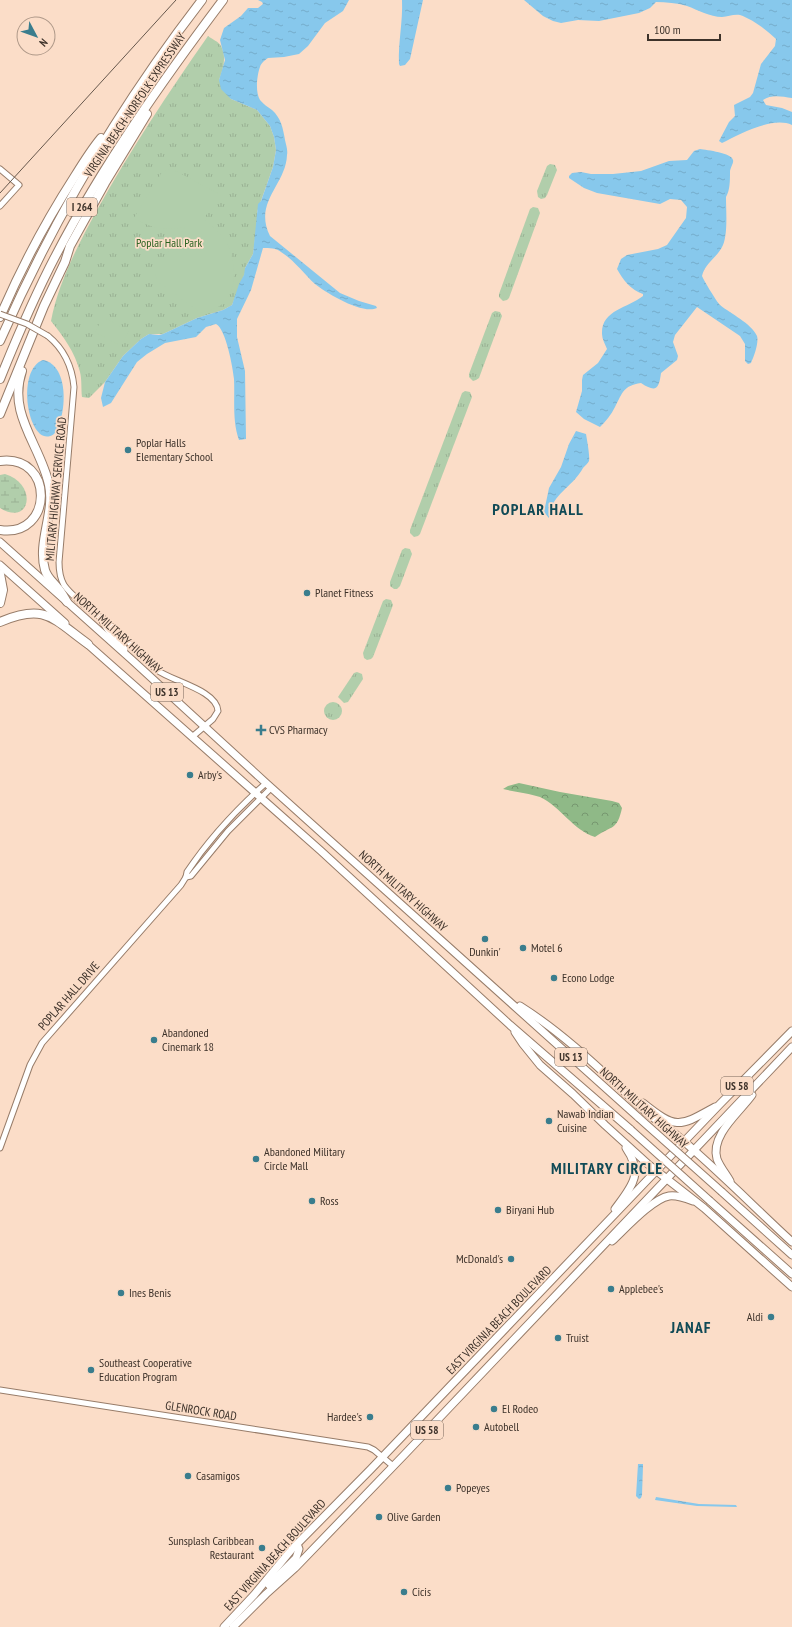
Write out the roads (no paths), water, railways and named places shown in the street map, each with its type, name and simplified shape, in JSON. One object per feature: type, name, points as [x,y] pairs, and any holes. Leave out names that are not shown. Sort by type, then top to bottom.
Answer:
[{"type":"highway","name":"VIRGINIA BEACH-NORFOLK EXPRESSWAY","points":[[0,341],[32,269],[52,230],[85,173],[130,102],[202,0]]},
{"type":"highway","name":"VIRGINIA BEACH-NORFOLK EXPRESSWAY","points":[[0,379],[40,286],[72,226],[125,137],[223,0]]},
{"type":"highway","points":[[0,414],[31,336],[65,262],[70,246],[122,154],[188,48]]},
{"type":"highway","points":[[0,317],[24,262],[55,208],[99,141],[130,102]]},
{"type":"highway","points":[[0,310],[13,288]]},
{"type":"highway","points":[[31,336],[20,378],[19,405],[24,424],[46,476],[50,492],[43,552],[44,569],[46,575],[57,587],[67,602]]},
{"type":"highway","points":[[0,461],[17,463],[29,469],[37,478],[42,494],[39,511],[32,520],[13,530],[0,530]]},
{"type":"highway","points":[[0,574],[3,590],[0,603]]},
{"type":"highway","points":[[0,622],[18,615],[33,613],[41,614],[52,617],[88,644]]},
{"type":"main road","name":"NORTH MILITARY HIGHWAY","points":[[0,542],[132,660],[268,785],[792,1255]]},
{"type":"main road","name":"NORTH MILITARY HIGHWAY","points":[[0,565],[258,795],[510,1025],[631,1130],[792,1274]]},
{"type":"main road","points":[[102,618],[104,624],[132,660]]},
{"type":"main road","points":[[503,995],[536,1016],[606,1075],[652,1117],[693,1150],[792,1242]]},
{"type":"main road","points":[[510,1025],[522,1044],[540,1065],[620,1139],[657,1171],[704,1208],[792,1287]]},
{"type":"main road","name":"EAST VIRGINIA BEACH BOULEVARD","points":[[224,1627],[254,1595],[297,1544],[792,1031]]},
{"type":"main road","name":"EAST VIRGINIA BEACH BOULEVARD","points":[[233,1627],[259,1600],[295,1568],[792,1047]]},
{"type":"main road","points":[[606,1075],[662,1118],[674,1123],[692,1121],[720,1104]]},
{"type":"main road","points":[[734,1188],[717,1158],[717,1141],[724,1129],[747,1102],[764,1078]]},
{"type":"main road","points":[[600,1229],[627,1193],[636,1175],[636,1169],[632,1157],[620,1139]]},
{"type":"main road","points":[[585,1264],[662,1198],[670,1196],[681,1197],[704,1208]]},
{"type":"main road","points":[[259,1600],[264,1590],[296,1558],[299,1549],[297,1544]]},
{"type":"street","points":[[0,169],[19,185],[0,206]]},
{"type":"street","name":"MILITARY HIGHWAY SERVICE ROAD","points":[[0,314],[27,324],[48,336],[58,346],[69,363],[72,371],[74,387],[59,562],[61,577],[66,588],[102,618],[157,670],[201,691],[212,700],[218,711],[213,719],[192,737]]},
{"type":"street","name":"POPLAR HALL DRIVE","points":[[0,1148],[30,1065],[42,1042],[181,885],[187,872],[211,840],[268,785]]},
{"type":"street","name":"GLENROCK ROAD","points":[[0,1390],[368,1447],[383,1456],[393,1466]]},
{"type":"water","points":[[258,0],[349,0],[343,11],[325,23],[308,46],[299,54],[268,58],[263,62],[258,74],[258,97],[275,113],[280,120],[287,151],[282,176],[272,194],[265,213],[266,224],[270,236],[340,293],[376,306],[377,308],[371,309],[354,306],[327,293],[315,284],[290,259],[279,251],[273,248],[263,248],[251,290],[237,319],[237,337],[245,371],[246,439],[239,440],[235,425],[234,379],[232,366],[223,333],[220,327],[216,324],[206,327],[196,337],[165,343],[147,354],[137,362],[111,403],[103,407],[101,398],[105,382],[123,356],[141,339],[149,334],[163,334],[197,318],[223,310],[232,305],[239,284],[244,275],[245,268],[253,254],[258,204],[261,201],[273,167],[276,150],[274,137],[270,126],[257,110],[231,99],[221,89],[219,80],[225,60],[220,40],[224,28],[241,16],[248,8],[258,8],[263,4]]},
{"type":"water","points":[[402,0],[423,0],[410,59],[405,65],[400,66],[399,56]]},
{"type":"water","points":[[524,0],[792,0],[792,98],[773,96],[763,100],[766,105],[782,108],[792,112],[792,125],[784,123],[766,124],[722,143],[719,141],[729,122],[735,116],[734,105],[750,97],[753,93],[761,64],[775,46],[776,39],[759,25],[745,17],[733,15],[718,17],[683,5],[656,2],[650,8],[639,13],[599,21],[578,20],[561,23],[543,16]]},
{"type":"water","points":[[700,149],[728,155],[733,160],[730,170],[729,188],[726,197],[725,240],[721,249],[706,267],[702,276],[720,305],[746,323],[757,336],[757,346],[751,363],[748,364],[745,361],[745,344],[740,336],[697,307],[675,335],[673,342],[678,356],[677,360],[661,373],[658,386],[656,388],[650,388],[641,383],[630,386],[624,390],[610,415],[600,427],[584,419],[576,412],[582,391],[583,375],[598,363],[607,349],[602,334],[603,326],[606,320],[616,310],[643,296],[643,294],[628,284],[617,269],[621,259],[627,255],[658,249],[667,245],[686,218],[687,207],[681,200],[670,199],[660,204],[597,193],[584,188],[569,178],[569,176],[572,173],[581,172],[591,174],[613,174],[641,171],[669,161],[687,160],[694,151]]},
{"type":"water","points":[[43,360],[52,364],[58,371],[64,392],[62,416],[58,426],[54,434],[45,436],[38,431],[32,421],[28,408],[27,393],[29,378],[34,367]]},
{"type":"water","points":[[576,431],[586,434],[589,461],[574,481],[553,503],[549,518],[544,512],[549,488],[561,467],[569,444]]},
{"type":"water","points":[[638,1464],[643,1464],[642,1495],[639,1499],[636,1496]]},
{"type":"water","points":[[656,1497],[699,1504],[736,1505],[737,1507],[697,1506],[655,1500]]},
{"type":"tram line","points":[[0,193],[176,0]]},
{"type":"place","name":"Poplar Halls Elementary School","points":[[128,450]]},
{"type":"place","name":"Planet Fitness","points":[[307,593]]},
{"type":"place","name":"CVS Pharmacy","points":[[261,730]]},
{"type":"place","name":"Arby's","points":[[190,775]]},
{"type":"place","name":"Dunkin'","points":[[485,939]]},
{"type":"place","name":"Motel 6","points":[[523,948]]},
{"type":"place","name":"Econo Lodge","points":[[554,978]]},
{"type":"place","name":"Abandoned Cinemark 18","points":[[154,1040]]},
{"type":"place","name":"Nawab Indian Cuisine","points":[[549,1121]]},
{"type":"place","name":"Abandoned Military Circle Mall","points":[[256,1159]]},
{"type":"place","name":"Ross","points":[[312,1201]]},
{"type":"place","name":"Biryani Hub","points":[[498,1210]]},
{"type":"place","name":"McDonald's","points":[[511,1259]]},
{"type":"place","name":"Applebee's","points":[[611,1289]]},
{"type":"place","name":"Ines Benis","points":[[121,1293]]},
{"type":"place","name":"Aldi","points":[[771,1317]]},
{"type":"place","name":"Truist","points":[[558,1338]]},
{"type":"place","name":"Southeast Cooperative Education Program","points":[[91,1370]]},
{"type":"place","name":"El Rodeo","points":[[494,1409]]},
{"type":"place","name":"Hardee's","points":[[370,1417]]},
{"type":"place","name":"Autobell","points":[[476,1427]]},
{"type":"place","name":"Casamigos","points":[[188,1476]]},
{"type":"place","name":"Popeyes","points":[[448,1488]]},
{"type":"place","name":"Olive Garden","points":[[379,1517]]},
{"type":"place","name":"Sunsplash Caribbean Restaurant","points":[[262,1548]]},
{"type":"place","name":"Cicis","points":[[404,1592]]},
{"type":"district","name":"POPLAR HALL","points":[[538,509]]},
{"type":"district","name":"MILITARY CIRCLE","points":[[607,1168]]},
{"type":"district","name":"JANAF","points":[[691,1327]]},
{"type":"park label","name":"Poplar Hall Park","points":[[169,243]]}]
